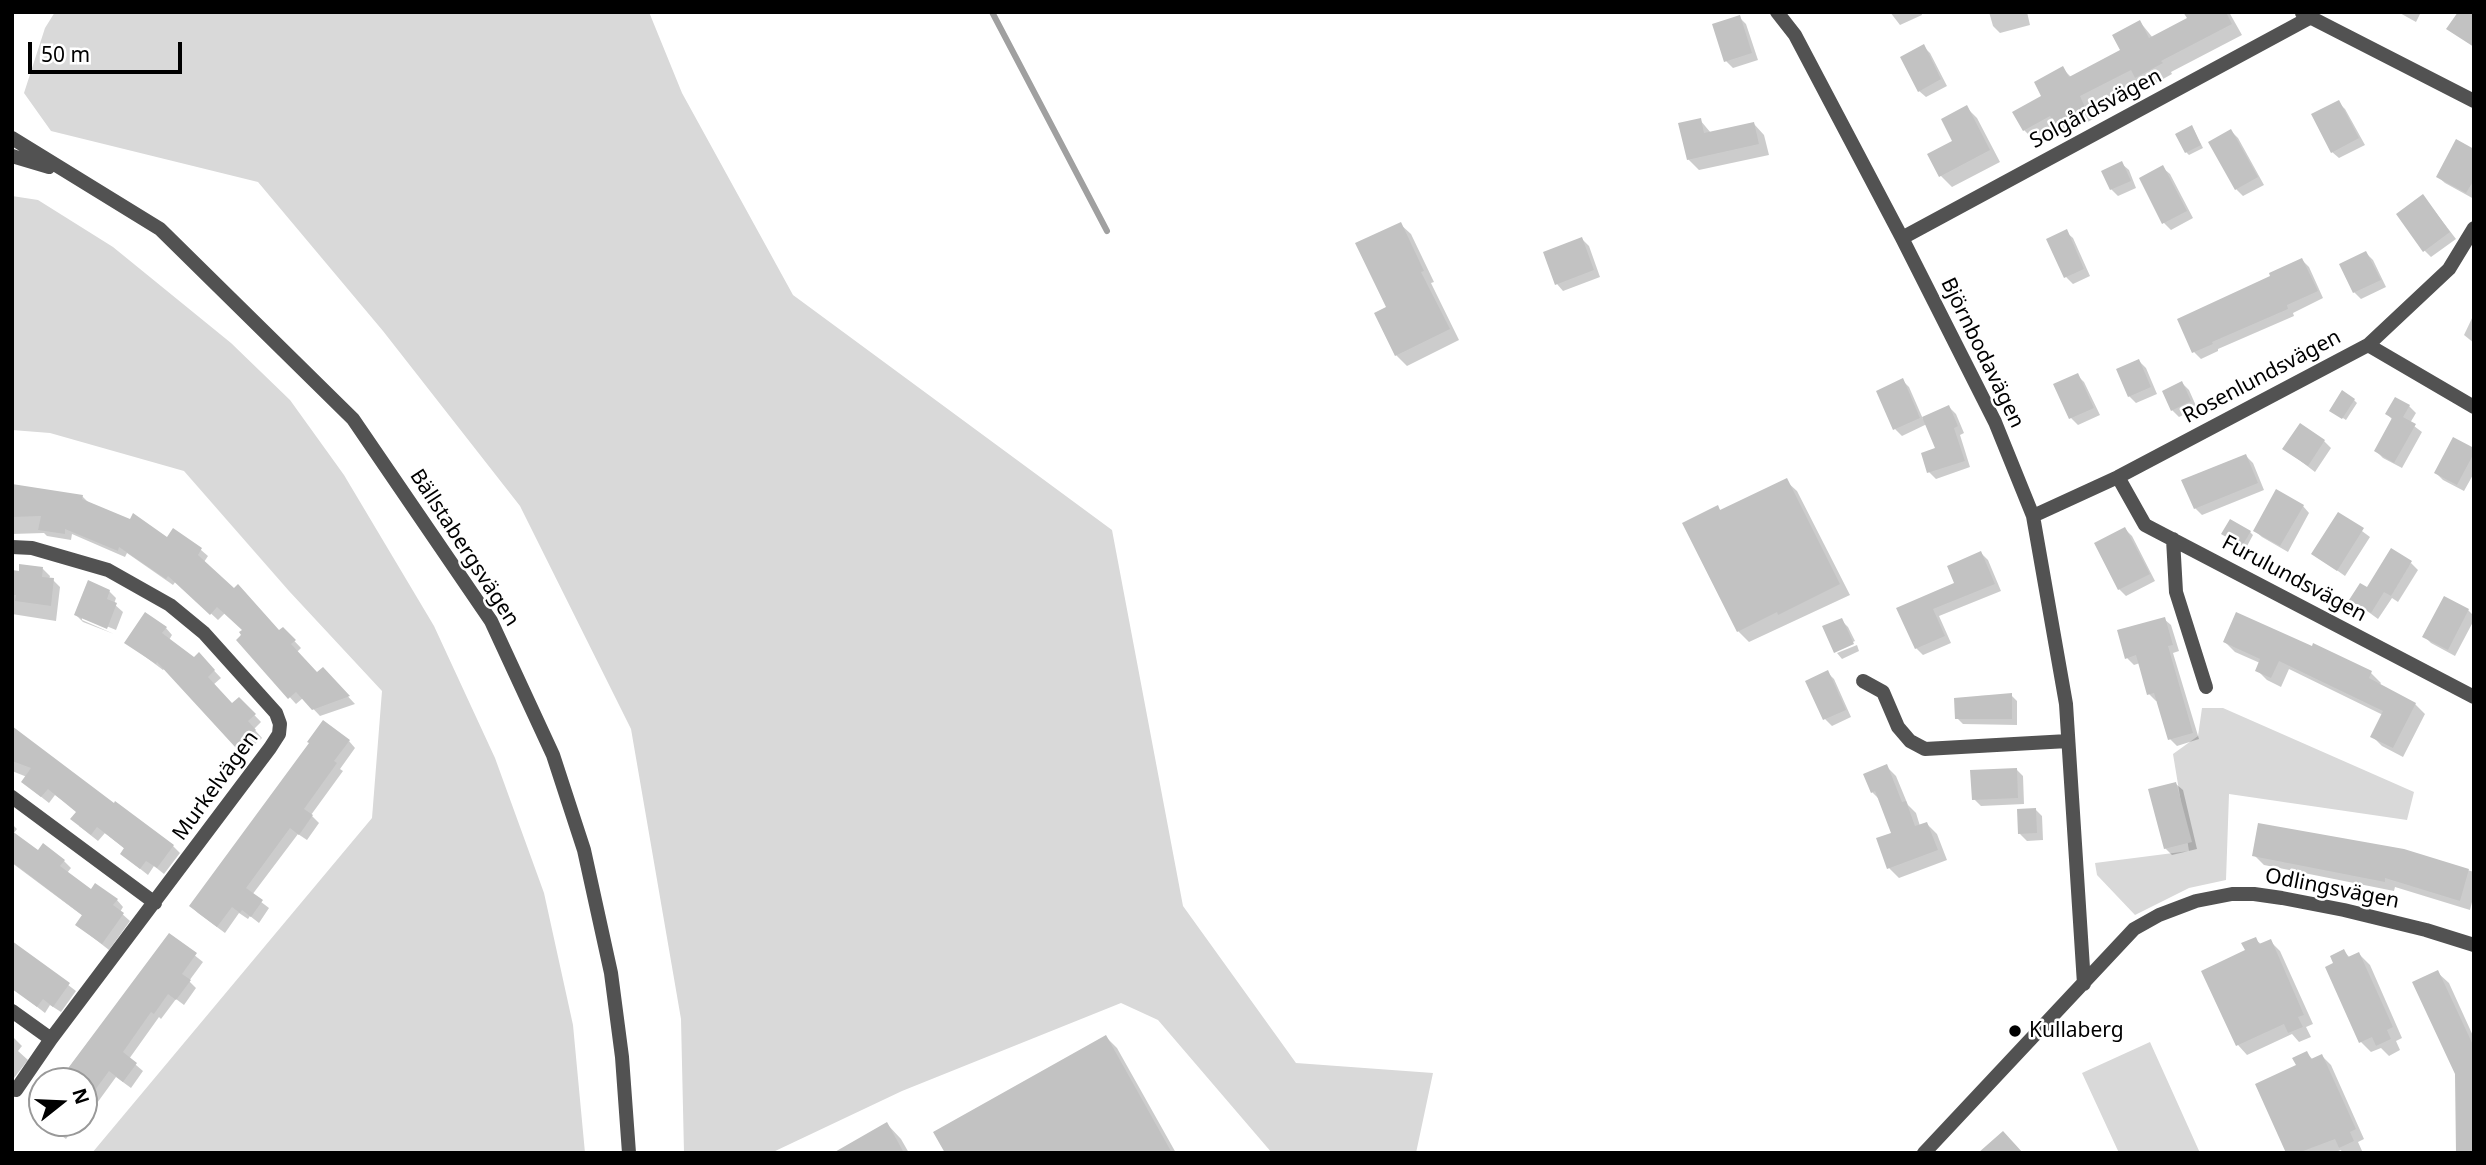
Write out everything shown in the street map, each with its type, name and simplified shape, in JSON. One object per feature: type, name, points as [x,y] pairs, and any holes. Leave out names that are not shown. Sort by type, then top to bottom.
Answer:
[{"type":"street","name":"Björnbodavägen","points":[[1777,12],[1795,35],[1902,238],[1995,422],[2033,516],[2066,704],[2084,984]]},
{"type":"street","name":"Solgårdsvägen","points":[[1902,238],[2306,15]]},
{"type":"street","points":[[2306,15],[2474,101]]},
{"type":"street","name":"Bällstabergsvägen","points":[[12,138],[160,229],[353,419],[491,621],[552,755],[584,849],[611,972],[622,1057],[629,1153]]},
{"type":"street","name":"Bällstabergsvägen","points":[[12,156],[70,174]]},
{"type":"street","name":"Rosenlundsvägen","points":[[2033,516],[2118,477],[2368,345],[2449,269],[2474,228]]},
{"type":"street","points":[[2368,345],[2474,407]]},
{"type":"street","name":"Furulundsvägen","points":[[2118,477],[2145,525],[2474,696]]},
{"type":"street","points":[[2173,540],[2176,592],[2206,687]]},
{"type":"street","name":"Murkelvägen","points":[[12,547],[32,548],[75,559],[108,570],[151,593],[204,633],[276,713],[281,724],[279,734],[51,1039],[16,1090]]},
{"type":"street","points":[[1863,681],[1883,692],[1898,727],[1910,741],[1925,748],[2068,741]]},
{"type":"street","points":[[12,797],[155,903]]},
{"type":"street","name":"Odlingsvägen","points":[[1925,1152],[2134,929],[2159,915],[2196,901],[2232,894],[2254,894],[2344,910],[2474,945]]},
{"type":"street","points":[[12,1011],[51,1039]]},
{"type":"shaded area","points":[[55,12],[649,12],[682,93],[793,295],[1112,530],[1183,906],[1296,1063],[1433,1073],[1416,1153],[1272,1153],[1158,1020],[1121,1003],[902,1091],[771,1153],[684,1153],[681,1019],[631,729],[520,506],[383,331],[258,182],[51,131],[24,93],[45,28]]},
{"type":"shaded area","points":[[12,196],[38,200],[113,247],[231,343],[290,400],[344,475],[434,626],[495,758],[544,893],[573,1025],[585,1153],[92,1153],[372,818],[382,691],[289,591],[184,471],[50,433],[12,430]]},
{"type":"shaded area","points":[[2202,708],[2223,708],[2414,792],[2407,820],[2229,794],[2226,880],[2189,888],[2135,915],[2097,875],[2095,863],[2189,851],[2173,754],[2198,736]]},
{"type":"shaded area","points":[[2150,1042],[2200,1153],[2119,1153],[2082,1073]]},
{"type":"building","points":[[2183,12],[2226,12],[2232,24],[2161,61],[2163,63],[2135,78],[2131,70],[2080,96],[2085,107],[2054,124],[2050,116],[2023,131],[2012,112],[2041,96],[2034,82],[2063,66],[2069,77],[2120,50],[2112,35],[2140,20],[2149,38],[2187,18]]},
{"type":"building","points":[[2458,12],[2474,12],[2474,47],[2446,29]]},
{"type":"building","points":[[1740,15],[1752,53],[1724,62],[1712,24]]},
{"type":"building","points":[[1924,44],[1941,79],[1918,92],[1900,57]]},
{"type":"building","points":[[2339,100],[2359,138],[2331,153],[2311,114]]},
{"type":"building","points":[[1967,105],[1990,150],[1939,177],[1927,154],[1952,141],[1941,119]]},
{"type":"building","points":[[1701,118],[1704,133],[1754,122],[1759,144],[1687,160],[1678,123]]},
{"type":"building","points":[[2192,125],[2201,145],[2185,153],[2175,134]]},
{"type":"building","points":[[2231,129],[2258,177],[2235,190],[2208,142]]},
{"type":"building","points":[[2456,139],[2474,149],[2474,180],[2466,193],[2436,177]]},
{"type":"building","points":[[2122,161],[2131,181],[2110,190],[2101,171]]},
{"type":"building","points":[[2163,165],[2187,211],[2162,224],[2139,178]]},
{"type":"building","points":[[2423,194],[2450,232],[2423,252],[2396,214]]},
{"type":"building","points":[[1401,222],[1424,271],[1421,272],[1450,329],[1395,356],[1374,313],[1386,307],[1355,243]]},
{"type":"building","points":[[2067,229],[2084,269],[2064,278],[2046,239]]},
{"type":"building","points":[[1582,237],[1594,270],[1555,285],[1543,252]]},
{"type":"building","points":[[2366,251],[2381,280],[2353,293],[2339,264]]},
{"type":"building","points":[[2302,258],[2318,291],[2287,305],[2288,309],[2192,353],[2177,319],[2270,276],[2269,273]]},
{"type":"building","points":[[2139,359],[2151,387],[2128,397],[2116,369]]},
{"type":"building","points":[[2078,373],[2094,408],[2069,419],[2053,384]]},
{"type":"building","points":[[1903,378],[1920,418],[1893,430],[1876,391]]},
{"type":"building","points":[[2182,381],[2191,401],[2171,411],[2162,391]]},
{"type":"building","points":[[2342,390],[2355,399],[2342,419],[2329,411]]},
{"type":"building","points":[[2395,397],[2410,405],[2403,417],[2416,424],[2394,463],[2374,451],[2392,418],[2385,414]]},
{"type":"building","points":[[1949,405],[1958,426],[1954,428],[1965,461],[1927,473],[1921,453],[1935,448],[1922,417]]},
{"type":"building","points":[[2300,423],[2325,440],[2308,466],[2282,449]]},
{"type":"building","points":[[2453,437],[2474,448],[2457,485],[2434,473]]},
{"type":"building","points":[[2246,454],[2258,483],[2194,509],[2181,480]]},
{"type":"building","points":[[1787,478],[1840,584],[1737,632],[1682,523],[1718,505],[1720,510]]},
{"type":"building","points":[[12,484],[83,495],[82,499],[130,519],[133,513],[167,537],[173,528],[202,548],[198,555],[234,588],[238,584],[279,630],[283,627],[296,640],[291,644],[317,672],[323,667],[350,696],[312,710],[296,692],[288,699],[236,640],[242,630],[217,607],[210,615],[168,576],[166,579],[119,547],[118,551],[65,529],[65,534],[38,530],[41,516],[12,517]]},
{"type":"building","points":[[2276,489],[2304,505],[2280,546],[2253,531]]},
{"type":"building","points":[[2338,512],[2364,528],[2337,571],[2311,554]]},
{"type":"building","points":[[2230,519],[2251,531],[2242,546],[2221,534]]},
{"type":"building","points":[[2125,527],[2150,574],[2118,590],[2094,543]]},
{"type":"building","points":[[2391,548],[2412,561],[2391,596],[2384,592],[2371,613],[2349,600],[2360,583],[2367,587]]},
{"type":"building","points":[[1981,551],[1995,584],[1933,609],[1945,636],[1915,649],[1896,608],[1954,583],[1947,566]]},
{"type":"building","points":[[19,564],[43,567],[42,577],[54,578],[51,606],[15,601],[16,595],[12,595],[12,570],[19,571]]},
{"type":"building","points":[[88,580],[110,590],[107,599],[117,603],[107,629],[74,615]]},
{"type":"building","points":[[2444,596],[2469,609],[2448,650],[2422,637]]},
{"type":"building","points":[[145,612],[167,627],[162,633],[194,657],[199,652],[215,670],[208,677],[232,703],[239,697],[256,714],[248,721],[256,730],[236,748],[157,662],[156,664],[124,643]]},
{"type":"building","points":[[2236,612],[2312,646],[2313,643],[2372,671],[2369,678],[2416,703],[2393,748],[2370,737],[2383,711],[2279,661],[2271,678],[2255,671],[2260,659],[2223,642]]},
{"type":"building","points":[[2165,617],[2173,645],[2168,646],[2193,733],[2168,740],[2154,693],[2147,695],[2136,655],[2125,659],[2117,630]]},
{"type":"building","points":[[1842,618],[1854,644],[1834,653],[1822,626]]},
{"type":"building","points":[[1828,670],[1846,710],[1823,720],[1805,681]]},
{"type":"building","points":[[2012,693],[2012,719],[1955,719],[1954,698]]},
{"type":"building","points":[[323,720],[350,740],[304,809],[313,815],[299,835],[290,828],[246,888],[263,900],[251,917],[232,907],[217,927],[189,906]]},
{"type":"building","points":[[12,726],[174,845],[157,868],[146,861],[140,869],[120,854],[124,848],[97,827],[91,835],[70,819],[76,812],[48,789],[41,797],[21,782],[31,768],[12,761]]},
{"type":"building","points":[[1887,764],[1915,826],[1927,822],[1938,850],[1887,869],[1876,838],[1891,833],[1875,791],[1871,793],[1863,774]]},
{"type":"building","points":[[2017,768],[2018,798],[1972,800],[1970,770]]},
{"type":"building","points":[[2176,782],[2192,842],[2164,849],[2148,789]]},
{"type":"building","points":[[2036,808],[2037,833],[2018,834],[2017,809]]},
{"type":"building","points":[[2258,823],[2404,849],[2469,869],[2460,901],[2385,878],[2385,882],[2252,856]]},
{"type":"building","points":[[12,831],[38,850],[43,843],[65,860],[60,866],[91,889],[95,883],[118,899],[113,905],[124,913],[102,944],[75,925],[82,915],[12,862]]},
{"type":"building","points":[[169,933],[197,953],[182,974],[191,980],[176,1000],[168,994],[154,1014],[151,1012],[123,1052],[137,1063],[123,1082],[109,1071],[98,1086],[98,1067],[69,1067]]},
{"type":"building","points":[[2256,937],[2259,944],[2271,939],[2304,1015],[2298,1017],[2303,1027],[2288,1033],[2284,1024],[2236,1046],[2201,971],[2245,950],[2241,943]]},
{"type":"building","points":[[12,941],[70,983],[53,1007],[43,999],[37,1007],[12,989]]},
{"type":"building","points":[[2344,949],[2348,957],[2359,952],[2393,1027],[2387,1030],[2391,1039],[2376,1046],[2372,1037],[2359,1043],[2325,967],[2333,963],[2330,956]]},
{"type":"building","points":[[2438,970],[2474,1047],[2474,1153],[2456,1153],[2455,1074],[2412,982]]},
{"type":"building","points":[[1106,1035],[1172,1153],[945,1153],[933,1132]]},
{"type":"building","points":[[2307,1051],[2311,1059],[2322,1054],[2356,1129],[2350,1132],[2354,1141],[2339,1148],[2335,1139],[2298,1153],[2286,1153],[2255,1084],[2296,1065],[2292,1058]]},
{"type":"building","points":[[887,1122],[904,1153],[833,1153]]},
{"type":"building","points":[[2003,1131],[2023,1153],[1978,1153]]},
{"type":"waterway","points":[[992,12],[1107,231]]},
{"type":"place","name":"Kullaberg","points":[[2015,1031]]}]
